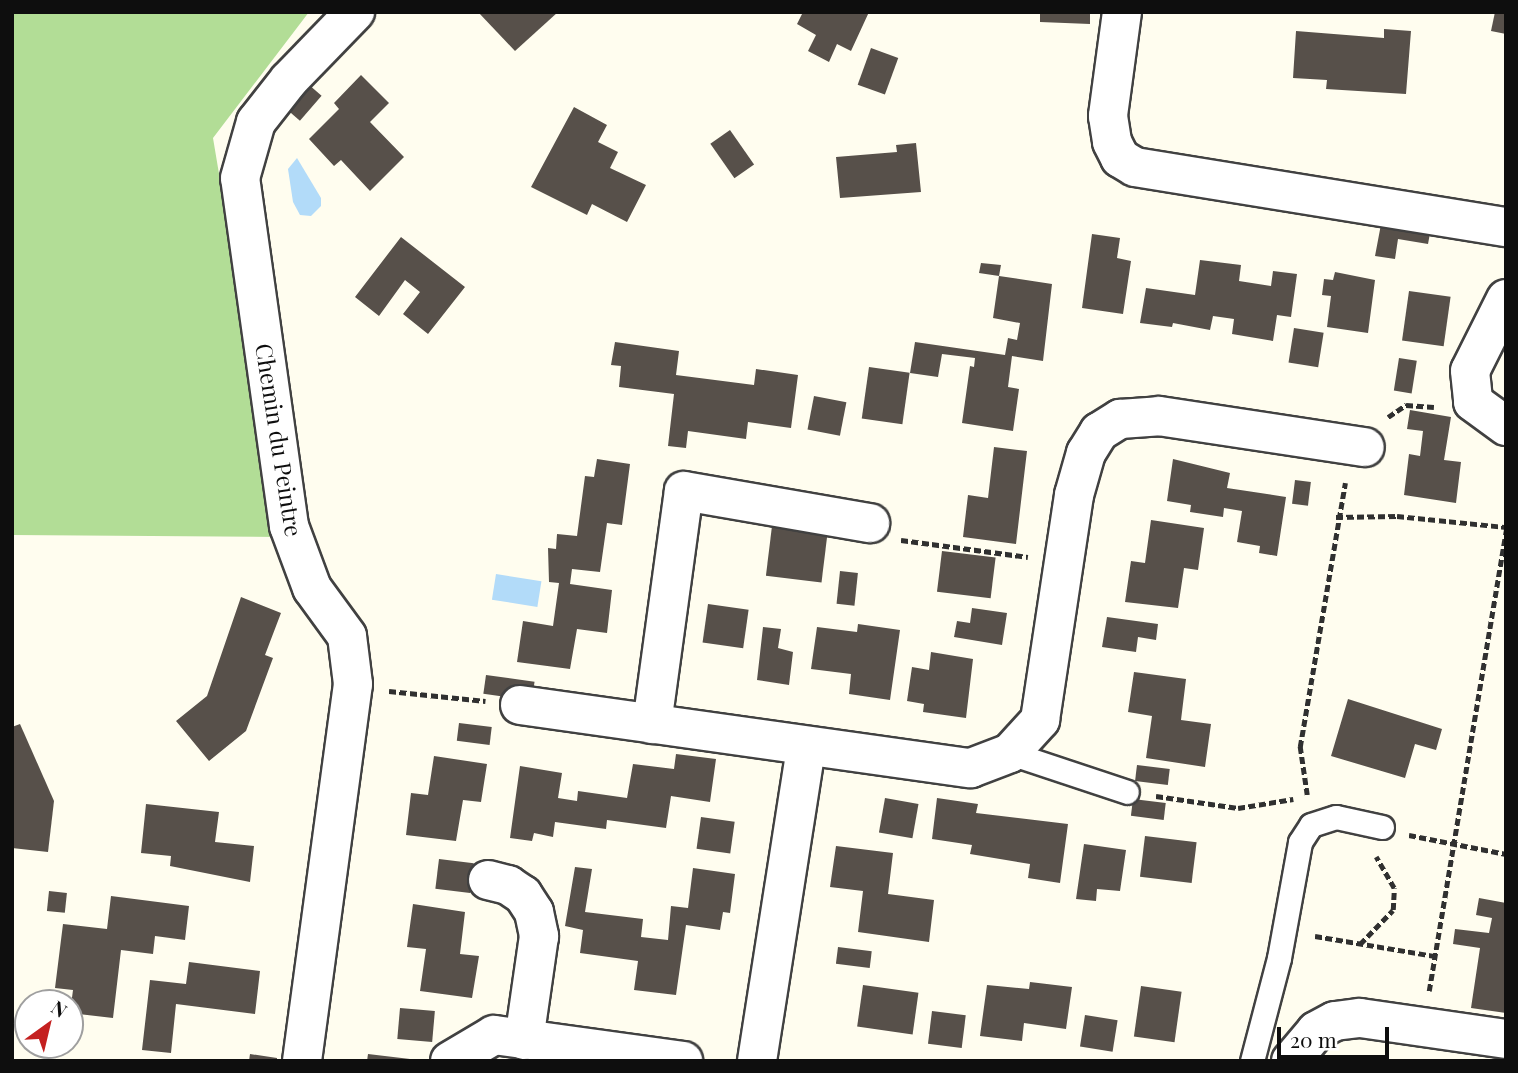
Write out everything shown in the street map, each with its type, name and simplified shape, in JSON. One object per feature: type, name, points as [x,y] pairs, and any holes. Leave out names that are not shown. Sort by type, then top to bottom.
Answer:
[{"type":"street","name":"Chemin du Peintre","points":[[302,1061],[353,684],[347,636],[312,588],[289,526],[240,178],[256,122],[289,80],[355,12]]},
{"type":"street","points":[[1122,12],[1108,116],[1112,142],[1120,158],[1135,167],[1506,227]]},
{"type":"street","points":[[1506,299],[1470,371],[1473,402],[1506,426]]},
{"type":"street","points":[[520,705],[971,768],[1010,753],[1040,720],[1064,561],[1086,453],[1098,432],[1120,419],[1159,416],[1365,447]]},
{"type":"street","points":[[652,724],[684,491],[870,523]]},
{"type":"street","points":[[757,1061],[806,747]]},
{"type":"street","points":[[488,880],[508,885],[523,895],[534,912],[539,936],[524,1040]]},
{"type":"street","points":[[1291,1061],[1317,1031],[1335,1021],[1360,1018],[1506,1039]]},
{"type":"street","points":[[450,1061],[494,1035],[683,1061]]},
{"type":"lane","points":[[1010,753],[1128,792]]},
{"type":"lane","points":[[1252,1061],[1283,930],[1292,869],[1300,842],[1311,825],[1336,817],[1382,827]]},
{"type":"path","points":[[1311,825],[1300,747],[1340,491],[1365,447],[1393,411],[1406,405],[1456,408],[1473,402]]},
{"type":"path","points":[[1336,517],[1397,516],[1506,528],[1451,846],[1424,1027]]},
{"type":"path","points":[[870,523],[897,540],[1064,561]]},
{"type":"path","points":[[391,691],[520,705]]},
{"type":"path","points":[[1128,792],[1238,808],[1307,797]]},
{"type":"path","points":[[1382,827],[1451,846],[1506,854]]},
{"type":"path","points":[[1360,944],[1393,910],[1394,888],[1385,866],[1369,850]]},
{"type":"path","points":[[1283,930],[1435,956]]},
{"type":"green space","points":[[12,12],[309,12],[213,138],[280,537],[12,535]]},
{"type":"water","points":[[297,158],[321,198],[321,206],[311,216],[300,215],[293,202],[288,169]]},
{"type":"water","points":[[496,574],[541,581],[537,607],[492,600]]},
{"type":"building","points":[[478,12],[558,12],[515,51]]},
{"type":"building","points":[[803,12],[869,12],[851,51],[837,44],[829,62],[808,51],[816,35],[797,24]]},
{"type":"building","points":[[1040,12],[1090,12],[1090,24],[1040,22]]},
{"type":"building","points":[[1495,12],[1506,12],[1506,34],[1491,31]]},
{"type":"building","points":[[1384,29],[1411,31],[1406,94],[1326,89],[1327,80],[1293,78],[1296,31],[1384,38]]},
{"type":"building","points":[[871,48],[898,58],[885,95],[858,85]]},
{"type":"building","points":[[361,75],[389,103],[370,122],[404,157],[370,191],[341,160],[334,166],[309,139],[339,109],[334,103]]},
{"type":"building","points":[[308,84],[322,96],[300,121],[286,109]]},
{"type":"building","points":[[574,107],[607,125],[598,142],[618,152],[610,168],[646,185],[627,222],[592,204],[587,215],[531,187]]},
{"type":"building","points":[[730,130],[754,164],[734,178],[710,144]]},
{"type":"building","points":[[916,143],[921,192],[840,198],[836,157],[897,152],[896,145]]},
{"type":"building","points":[[1382,219],[1431,228],[1428,244],[1398,239],[1395,259],[1375,256]]},
{"type":"building","points":[[1092,234],[1120,238],[1117,258],[1131,261],[1123,314],[1082,308]]},
{"type":"building","points":[[401,237],[465,287],[428,334],[403,314],[420,292],[405,280],[379,316],[355,297]]},
{"type":"building","points":[[1200,260],[1241,265],[1239,281],[1271,286],[1273,271],[1297,274],[1291,317],[1277,315],[1273,341],[1232,334],[1234,319],[1213,316],[1210,330],[1173,323],[1172,327],[1140,323],[1146,288],[1195,295]]},
{"type":"building","points":[[981,263],[1001,265],[999,276],[979,273]]},
{"type":"building","points":[[1335,272],[1375,280],[1368,333],[1327,327],[1331,296],[1322,295],[1324,279],[1333,280]]},
{"type":"building","points":[[999,276],[1052,284],[1043,361],[1012,356],[1008,387],[1019,389],[1013,431],[962,423],[970,366],[974,367],[975,358],[942,354],[938,377],[910,373],[915,342],[1005,355],[1008,338],[1017,340],[1020,323],[993,318]]},
{"type":"building","points":[[1409,291],[1451,297],[1444,346],[1402,341]]},
{"type":"building","points":[[1294,328],[1324,333],[1318,367],[1289,363]]},
{"type":"building","points":[[615,342],[679,351],[676,375],[754,385],[756,369],[798,375],[791,428],[748,422],[746,439],[688,431],[686,448],[668,446],[674,394],[619,387],[621,366],[611,365]]},
{"type":"building","points":[[1399,358],[1417,361],[1412,393],[1394,391]]},
{"type":"building","points":[[869,367],[910,373],[902,424],[862,418]]},
{"type":"building","points":[[814,396],[846,402],[840,436],[808,429]]},
{"type":"building","points":[[1410,410],[1451,417],[1444,460],[1461,462],[1456,503],[1404,495],[1409,454],[1420,456],[1423,431],[1407,429]]},
{"type":"building","points":[[994,447],[1027,451],[1016,544],[963,537],[968,495],[988,498]]},
{"type":"building","points":[[597,459],[630,464],[622,525],[607,523],[600,572],[572,569],[570,584],[612,590],[607,633],[577,629],[570,669],[517,662],[523,621],[553,626],[559,583],[549,582],[548,548],[556,549],[557,534],[577,536],[585,476],[594,477]]},
{"type":"building","points":[[1173,459],[1230,473],[1227,488],[1286,497],[1277,556],[1259,553],[1260,546],[1237,542],[1242,511],[1224,508],[1223,517],[1190,512],[1191,505],[1167,501]]},
{"type":"building","points":[[1295,480],[1311,482],[1308,506],[1292,504]]},
{"type":"building","points":[[1151,520],[1204,528],[1198,570],[1184,568],[1178,608],[1125,602],[1131,561],[1145,563]]},
{"type":"building","points":[[772,526],[828,533],[821,582],[766,576]]},
{"type":"building","points":[[942,551],[996,558],[991,598],[937,592]]},
{"type":"building","points":[[840,571],[858,573],[854,606],[837,604]]},
{"type":"building","points":[[241,597],[281,613],[265,655],[273,658],[246,731],[209,761],[176,721],[207,696]]},
{"type":"building","points":[[708,604],[749,610],[743,648],[703,643]]},
{"type":"building","points":[[972,608],[1007,613],[1002,645],[954,637],[957,621],[970,623]]},
{"type":"building","points":[[1107,617],[1158,624],[1156,640],[1138,637],[1136,652],[1102,647]]},
{"type":"building","points":[[858,624],[900,630],[890,700],[849,694],[851,674],[811,669],[817,627],[857,632]]},
{"type":"building","points":[[763,627],[781,629],[778,648],[793,652],[789,685],[757,680]]},
{"type":"building","points":[[931,652],[973,659],[966,718],[923,712],[924,704],[907,701],[912,667],[929,670]]},
{"type":"building","points":[[1134,672],[1186,679],[1181,720],[1211,724],[1205,767],[1146,758],[1152,716],[1128,712]]},
{"type":"building","points":[[486,675],[535,682],[532,701],[483,694]]},
{"type":"building","points":[[1348,699],[1442,729],[1436,750],[1415,744],[1405,778],[1331,756]]},
{"type":"building","points":[[459,723],[492,727],[490,745],[457,741]]},
{"type":"building","points":[[20,724],[54,801],[48,852],[12,848],[12,727]]},
{"type":"building","points":[[676,754],[716,759],[710,802],[671,796],[666,828],[607,820],[606,829],[555,822],[553,837],[534,833],[532,841],[510,838],[520,766],[562,773],[558,798],[577,801],[578,791],[627,798],[633,764],[674,769]]},
{"type":"building","points":[[434,756],[487,764],[481,802],[463,800],[456,841],[406,835],[411,793],[428,795]]},
{"type":"building","points":[[1137,765],[1170,769],[1168,785],[1135,781]]},
{"type":"building","points":[[885,798],[918,804],[912,838],[879,832]]},
{"type":"building","points":[[937,798],[978,804],[976,813],[1068,824],[1060,883],[1028,878],[1030,864],[970,854],[972,845],[932,839]]},
{"type":"building","points":[[1133,799],[1166,803],[1164,820],[1131,816]]},
{"type":"building","points":[[146,804],[219,812],[215,842],[254,846],[250,882],[170,866],[171,856],[141,853]]},
{"type":"building","points":[[701,817],[735,822],[730,853],[697,849]]},
{"type":"building","points":[[1145,836],[1197,842],[1192,883],[1140,877]]},
{"type":"building","points":[[1084,844],[1126,850],[1120,891],[1097,889],[1096,901],[1076,899]]},
{"type":"building","points":[[836,846],[893,853],[888,894],[934,900],[929,942],[858,932],[863,891],[830,887]]},
{"type":"building","points":[[439,859],[474,863],[470,893],[435,889]]},
{"type":"building","points":[[575,867],[592,869],[585,912],[643,919],[641,937],[668,940],[671,906],[688,908],[693,868],[735,874],[730,913],[723,912],[720,930],[686,925],[676,995],[634,990],[638,961],[580,953],[583,930],[565,926]]},
{"type":"building","points":[[49,891],[67,893],[65,913],[47,911]]},
{"type":"building","points":[[111,896],[189,906],[185,940],[155,936],[153,954],[121,950],[113,1018],[84,1015],[84,989],[55,988],[63,924],[107,929]]},
{"type":"building","points":[[1479,898],[1506,903],[1506,1013],[1471,1008],[1480,948],[1453,944],[1455,929],[1489,933],[1492,918],[1476,915]]},
{"type":"building","points":[[413,904],[465,912],[460,954],[479,956],[472,998],[420,991],[426,949],[407,947]]},
{"type":"building","points":[[838,947],[872,951],[870,968],[836,964]]},
{"type":"building","points":[[189,962],[260,971],[255,1014],[176,1004],[171,1053],[142,1050],[150,980],[186,984]]},
{"type":"building","points":[[1030,982],[1072,987],[1066,1029],[1024,1023],[1022,1041],[980,1036],[987,985],[1029,989]]},
{"type":"building","points":[[863,985],[918,993],[913,1034],[857,1027]]},
{"type":"building","points":[[1141,986],[1182,992],[1175,1042],[1134,1037]]},
{"type":"building","points":[[400,1008],[435,1011],[432,1042],[397,1039]]},
{"type":"building","points":[[932,1011],[966,1015],[962,1048],[928,1044]]},
{"type":"building","points":[[1085,1015],[1118,1020],[1113,1052],[1080,1047]]},
{"type":"building","points":[[250,1054],[277,1058],[277,1061],[249,1061]]},
{"type":"building","points":[[368,1054],[410,1059],[410,1061],[367,1061]]}]
